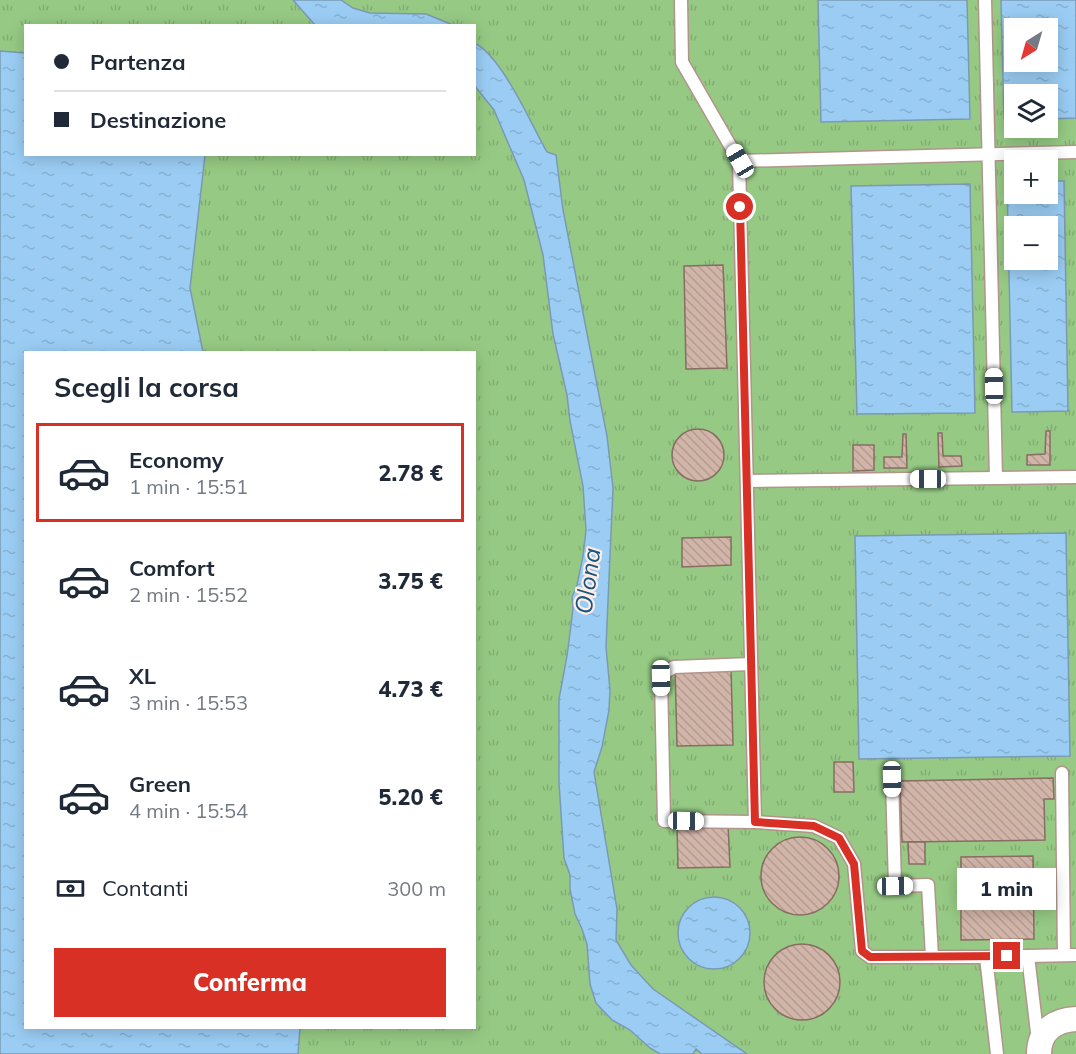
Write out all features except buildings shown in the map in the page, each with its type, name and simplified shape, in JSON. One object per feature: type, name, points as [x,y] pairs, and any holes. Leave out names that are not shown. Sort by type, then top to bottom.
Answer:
[{"type":"street","points":[[1039,1054],[1041,1037],[1046,1030],[1060,1021],[1076,1019]]},
{"type":"lane","points":[[681,0],[682,62],[740,161],[755,822]]},
{"type":"lane","points":[[985,0],[996,478]]},
{"type":"lane","points":[[740,161],[1076,152]]},
{"type":"lane","points":[[747,481],[1076,477]]},
{"type":"lane","points":[[751,664],[674,667],[661,678],[664,821],[755,822],[814,826],[839,838],[854,864],[862,951],[870,957],[1070,955],[1062,773]]},
{"type":"lane","points":[[892,779],[895,886],[928,885],[932,957]]},
{"type":"lane","points":[[1028,956],[1039,1054]]},
{"type":"lane","points":[[986,957],[997,1054]]},
{"type":"green space","points":[[0,0],[1076,0],[1076,1054],[0,1054]]},
{"type":"water","points":[[293,0],[341,0],[353,8],[370,13],[426,14],[451,24],[314,24]]},
{"type":"water","points":[[818,0],[967,0],[970,119],[821,122]]},
{"type":"water","points":[[1001,0],[1076,0],[1076,118],[1058,119],[1058,84],[1004,84],[1004,119]]},
{"type":"water","name":"Olona","points":[[476,44],[495,61],[515,92],[547,152],[556,155],[563,210],[607,436],[613,488],[606,647],[610,690],[602,747],[594,772],[617,909],[616,940],[631,965],[653,989],[747,1054],[702,1054],[696,1049],[693,1054],[660,1054],[630,1030],[612,1020],[596,1003],[590,984],[587,944],[575,914],[570,875],[564,858],[559,783],[559,699],[573,609],[572,597],[577,585],[586,530],[583,486],[567,395],[553,334],[543,255],[524,180],[494,110],[476,88]]},
{"type":"water","points":[[0,51],[24,53],[24,156],[205,156],[190,288],[203,351],[24,351],[24,1029],[300,1029],[298,1054],[0,1054]]},
{"type":"water","points":[[1058,181],[1064,181],[1068,411],[1012,412],[1009,270],[1058,270],[1058,216],[1008,216],[1007,204],[1058,204]]},
{"type":"water","points":[[970,184],[975,413],[857,414],[851,186]]},
{"type":"water","points":[[1066,533],[1070,756],[859,759],[855,536]]},
{"type":"water","points":[[714,897],[728,900],[740,907],[747,919],[750,933],[747,947],[740,959],[728,966],[714,969],[700,966],[688,959],[681,947],[678,933],[681,919],[688,907],[700,900]]},
{"type":"route","points":[[740,207],[755,822],[814,826],[839,838],[854,864],[862,951],[870,957],[1007,956]]}]
